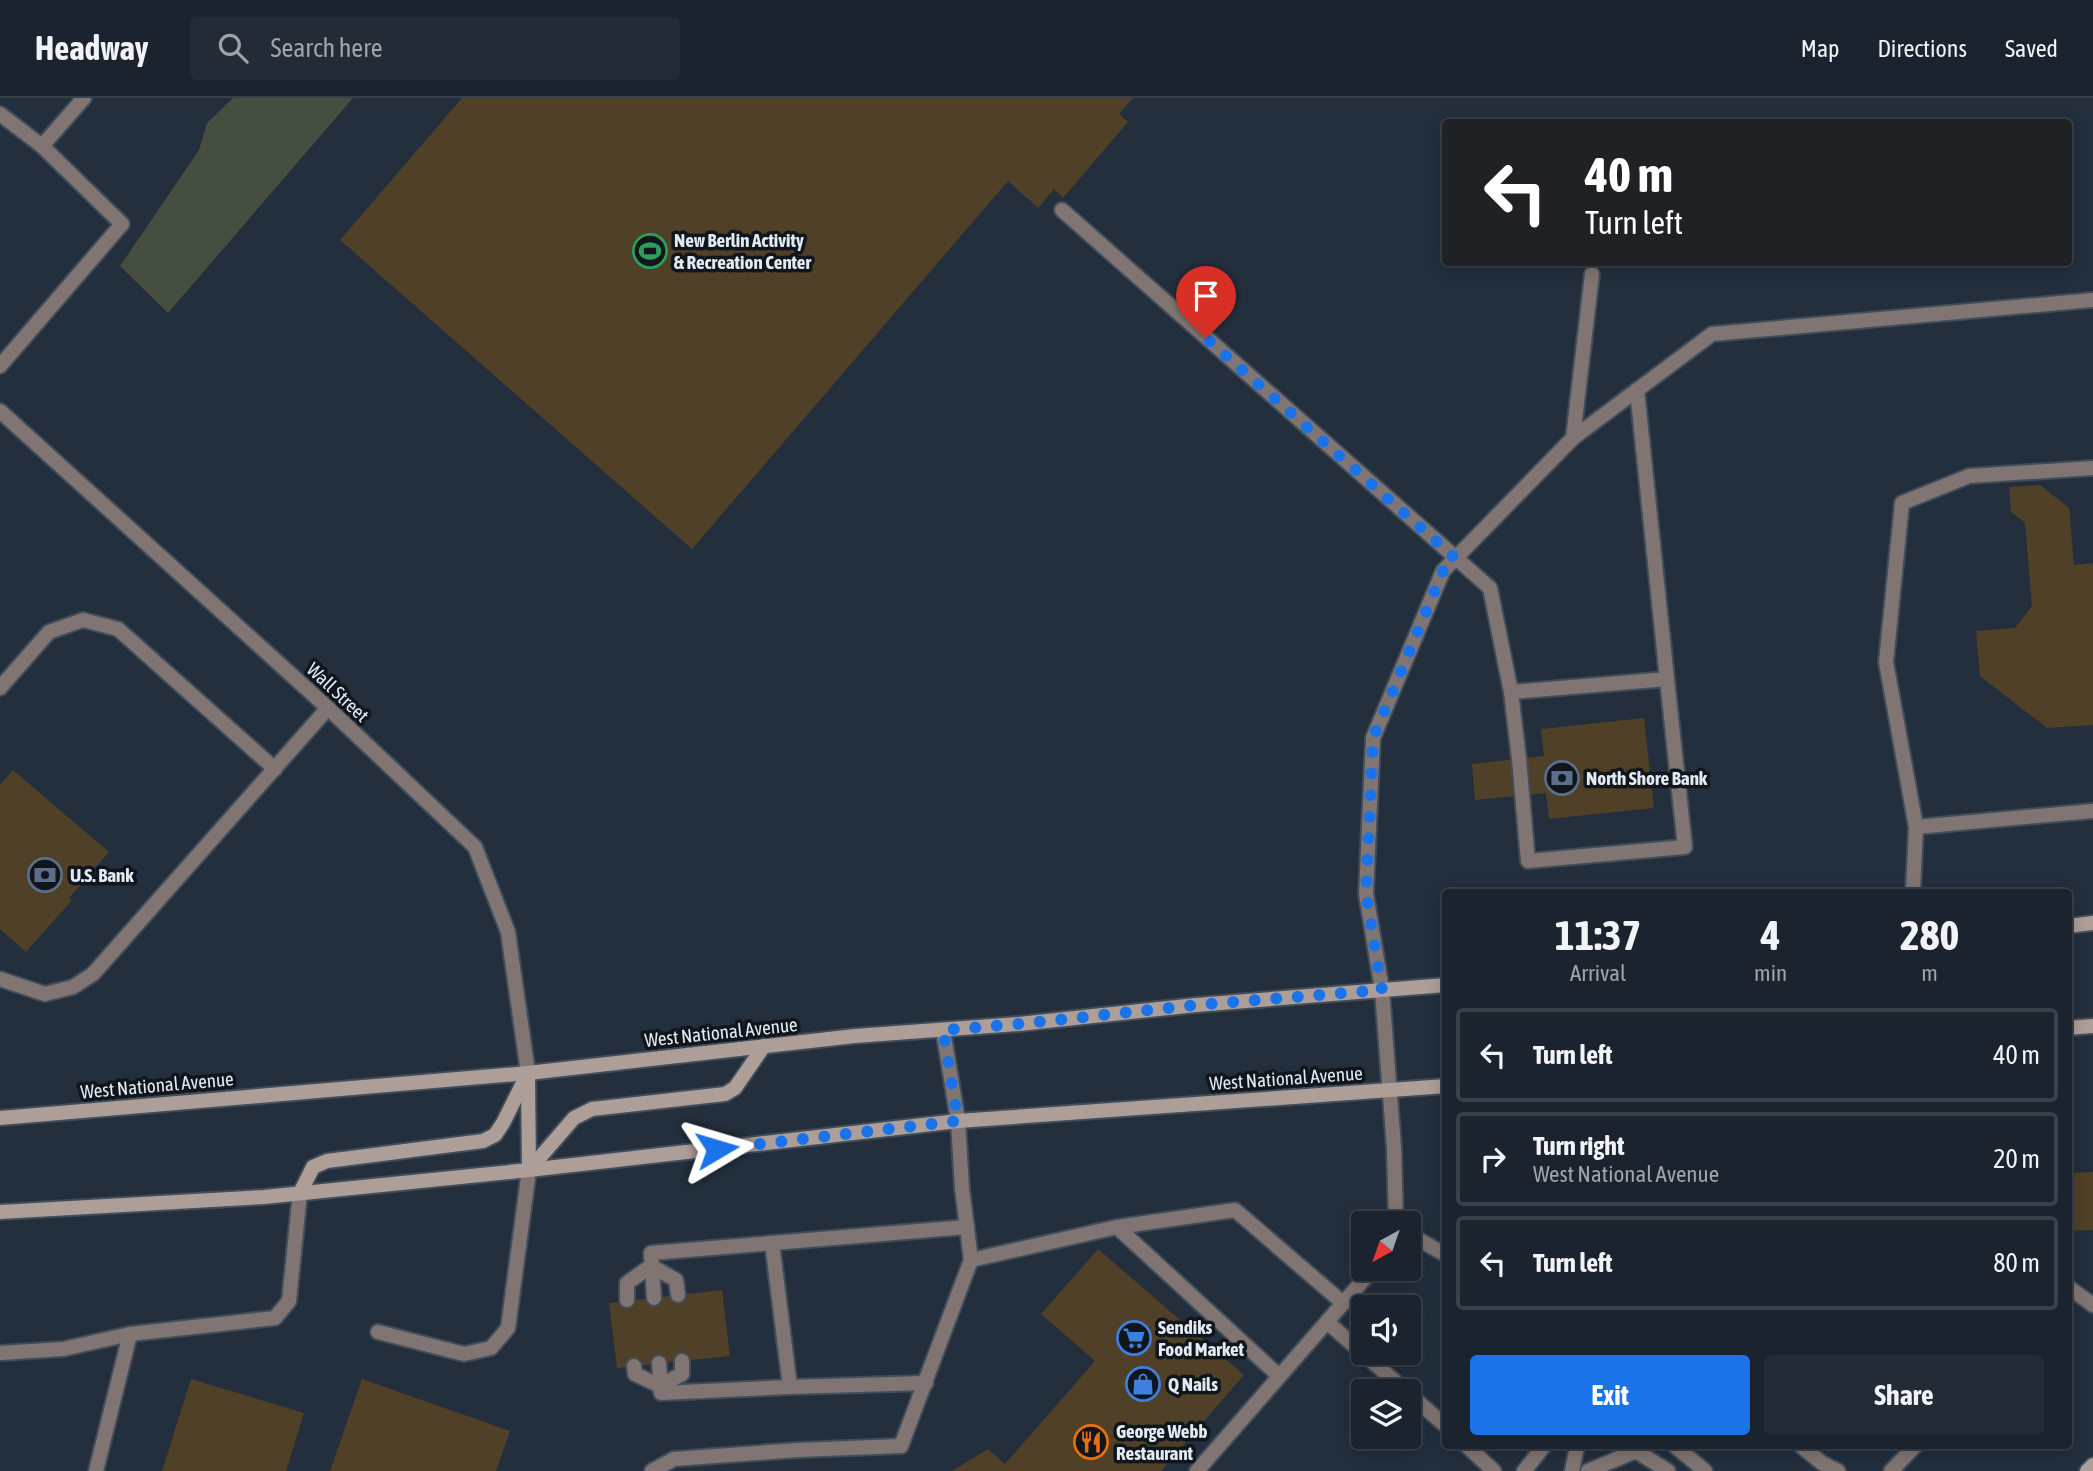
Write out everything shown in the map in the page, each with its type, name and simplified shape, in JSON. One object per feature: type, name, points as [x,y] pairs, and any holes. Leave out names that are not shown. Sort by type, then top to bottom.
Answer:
[{"type":"main road","points":[[2072,926],[2093,923]]},
{"type":"main road","name":"West National Avenue","points":[[0,1118],[528,1073],[855,1036],[1019,1024],[1196,1005],[1442,985]]},
{"type":"main road","points":[[2072,1028],[2093,1026]]},
{"type":"main road","points":[[529,1170],[574,1118],[592,1109],[725,1094],[735,1087],[764,1046]]},
{"type":"main road","points":[[528,1073],[529,1170]]},
{"type":"main road","points":[[300,1193],[313,1167],[327,1161],[484,1141],[495,1135],[503,1123],[528,1073]]},
{"type":"main road","name":"West National Avenue","points":[[0,1212],[264,1197],[958,1121],[1442,1086]]},
{"type":"main road","points":[[2087,1471],[2093,1465]]},
{"type":"street","points":[[42,146],[84,98]]},
{"type":"street","points":[[0,114],[42,146],[122,224],[0,366]]},
{"type":"street","points":[[1062,210],[1490,588],[1511,692],[1528,861],[1685,846],[1637,390]]},
{"type":"street","points":[[1573,438],[1592,274]]},
{"type":"street","points":[[1396,1211],[1391,1090],[1382,990],[1366,894],[1373,738],[1443,571],[1573,438],[1712,334],[2093,300]]},
{"type":"street","name":"Wall Street","points":[[0,411],[328,708],[475,847],[508,932],[528,1073]]},
{"type":"street","points":[[1913,889],[1916,827],[1886,662],[1902,503],[1969,476],[2093,468]]},
{"type":"street","points":[[0,688],[49,632],[83,620],[118,629],[275,769]]},
{"type":"street","points":[[1511,692],[1667,679]]},
{"type":"street","points":[[0,979],[45,994],[73,987],[93,974],[328,708]]},
{"type":"street","points":[[1916,827],[2093,811]]},
{"type":"street","points":[[652,1471],[674,1459],[901,1446],[971,1260],[962,1188],[958,1121],[943,1030]]},
{"type":"street","points":[[378,1332],[464,1354],[491,1349],[508,1328],[529,1170]]},
{"type":"street","points":[[0,1353],[63,1349],[130,1334],[275,1318],[289,1301],[300,1193]]},
{"type":"street","points":[[971,1260],[1116,1227],[1235,1210],[1343,1303]]},
{"type":"street","points":[[654,1298],[651,1253],[967,1227]]},
{"type":"street","points":[[1116,1227],[1279,1376]]},
{"type":"street","points":[[1421,1241],[1442,1253]]},
{"type":"street","points":[[772,1243],[790,1387]]},
{"type":"street","points":[[652,1266],[677,1280],[678,1295]]},
{"type":"street","points":[[627,1300],[627,1283],[652,1266]]},
{"type":"street","points":[[1197,1471],[1362,1281]]},
{"type":"street","points":[[2072,1289],[2093,1305]]},
{"type":"street","points":[[1327,1322],[1391,1379]]},
{"type":"street","points":[[96,1471],[130,1334]]},
{"type":"street","points":[[660,1386],[682,1374],[682,1361]]},
{"type":"street","points":[[659,1363],[661,1393],[926,1383]]},
{"type":"street","points":[[635,1366],[635,1374],[660,1386]]},
{"type":"street","points":[[1421,1405],[1442,1423]]},
{"type":"street","points":[[1470,1449],[1494,1471]]},
{"type":"street","points":[[1524,1471],[1542,1449]]},
{"type":"street","points":[[1572,1471],[1576,1449]]},
{"type":"street","points":[[1629,1449],[1668,1471]]},
{"type":"street","points":[[1679,1449],[1705,1471]]},
{"type":"street","points":[[1805,1449],[1822,1463],[1838,1471]]},
{"type":"street","points":[[1891,1471],[1912,1449]]},
{"type":"street","points":[[1588,1471],[1636,1451]]},
{"type":"green space","points":[[233,98],[353,98],[168,313],[120,266],[199,150],[207,123]]},
{"type":"building","points":[[462,98],[1133,98],[1119,114],[1128,122],[1063,198],[1054,189],[1038,208],[1008,181],[692,549],[340,240]]},
{"type":"building","points":[[2040,485],[2069,508],[2074,565],[2093,563],[2093,725],[2047,728],[1980,676],[1976,631],[2015,628],[2032,606],[2025,523],[2011,512],[2009,487]]},
{"type":"building","name":"North Shore Bank","points":[[1644,718],[1654,808],[1549,819],[1546,793],[1475,800],[1472,764],[1544,756],[1541,729]]},
{"type":"building","name":"U.S. Bank","points":[[13,770],[109,852],[69,898],[72,900],[26,952],[0,929],[0,785]]},
{"type":"building","points":[[2093,1172],[2093,1230],[2072,1231],[2072,1173]]},
{"type":"building","name":"Sendiks Food Market","points":[[1098,1249],[1244,1375],[1161,1471],[952,1471],[988,1449],[1005,1464],[1095,1361],[1041,1314]]},
{"type":"building","points":[[722,1290],[730,1356],[617,1368],[609,1303]]},
{"type":"building","points":[[191,1379],[304,1413],[286,1471],[162,1471]]},
{"type":"building","points":[[362,1379],[510,1431],[496,1471],[330,1471]]},
{"type":"place","name":"New Berlin Activity & Recreation Center","points":[[650,251]]},
{"type":"place","name":"North Shore Bank","points":[[1562,778]]},
{"type":"place","name":"U.S. Bank","points":[[45,875]]},
{"type":"place","name":"Sendiks Food Market","points":[[1134,1338]]},
{"type":"place","name":"Q Nails","points":[[1143,1384]]},
{"type":"place","name":"George Webb Restaurant","points":[[1091,1442]]},
{"type":"route","points":[[717,1149],[958,1121],[943,1030],[1382,990],[1366,894],[1373,738],[1443,571],[1455,558],[1206,338]]}]
